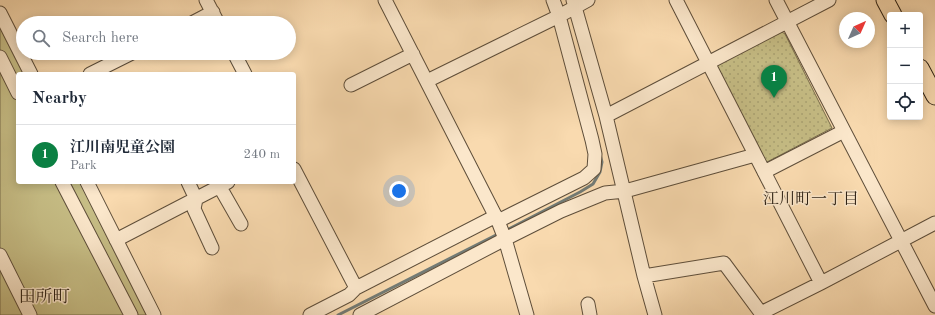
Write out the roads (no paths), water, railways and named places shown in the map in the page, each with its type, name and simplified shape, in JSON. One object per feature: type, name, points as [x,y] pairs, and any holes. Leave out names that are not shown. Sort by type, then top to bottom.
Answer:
[{"type":"main road","points":[[885,0],[891,12]]},
{"type":"main road","points":[[923,74],[935,96]]},
{"type":"street","points":[[206,0],[215,16]]},
{"type":"street","points":[[385,0],[497,218],[506,239],[528,315]]},
{"type":"street","points":[[310,315],[349,295],[356,288],[497,218],[532,204],[584,178],[594,169],[592,140],[559,16],[553,0]]},
{"type":"street","points":[[427,82],[559,16],[575,3],[588,0]]},
{"type":"street","points":[[676,0],[822,283]]},
{"type":"street","points":[[776,0],[935,306]]},
{"type":"street","points":[[606,116],[828,0]]},
{"type":"street","points":[[575,3],[625,191],[644,276],[656,315]]},
{"type":"street","points":[[0,13],[16,44]]},
{"type":"street","points":[[351,85],[413,54]]},
{"type":"street","points":[[0,57],[16,89]]},
{"type":"street","points":[[25,60],[31,72]]},
{"type":"street","points":[[94,72],[118,60]]},
{"type":"street","points":[[238,60],[244,72]]},
{"type":"street","points":[[764,172],[844,131]]},
{"type":"street","points":[[360,315],[506,239],[561,212],[605,193],[625,191],[755,155]]},
{"type":"street","points":[[296,173],[356,288]]},
{"type":"street","points":[[63,184],[131,315]]},
{"type":"street","points":[[88,184],[154,315]]},
{"type":"street","points":[[189,184],[196,198],[194,209],[212,248]]},
{"type":"street","points":[[116,240],[220,184]]},
{"type":"street","points":[[222,184],[241,224]]},
{"type":"street","points":[[644,276],[724,263],[761,314],[935,223]]},
{"type":"street","points":[[0,255],[30,315]]},
{"type":"waterway","points":[[505,231],[593,184],[600,172],[602,162],[600,154]]},
{"type":"waterway","points":[[338,315],[500,233]]},
{"type":"place","name":"江川南児童公園","points":[[774,98]]},
{"type":"district","name":"江川町一丁目","points":[[811,198]]},
{"type":"district","name":"田所町","points":[[44,296]]}]
